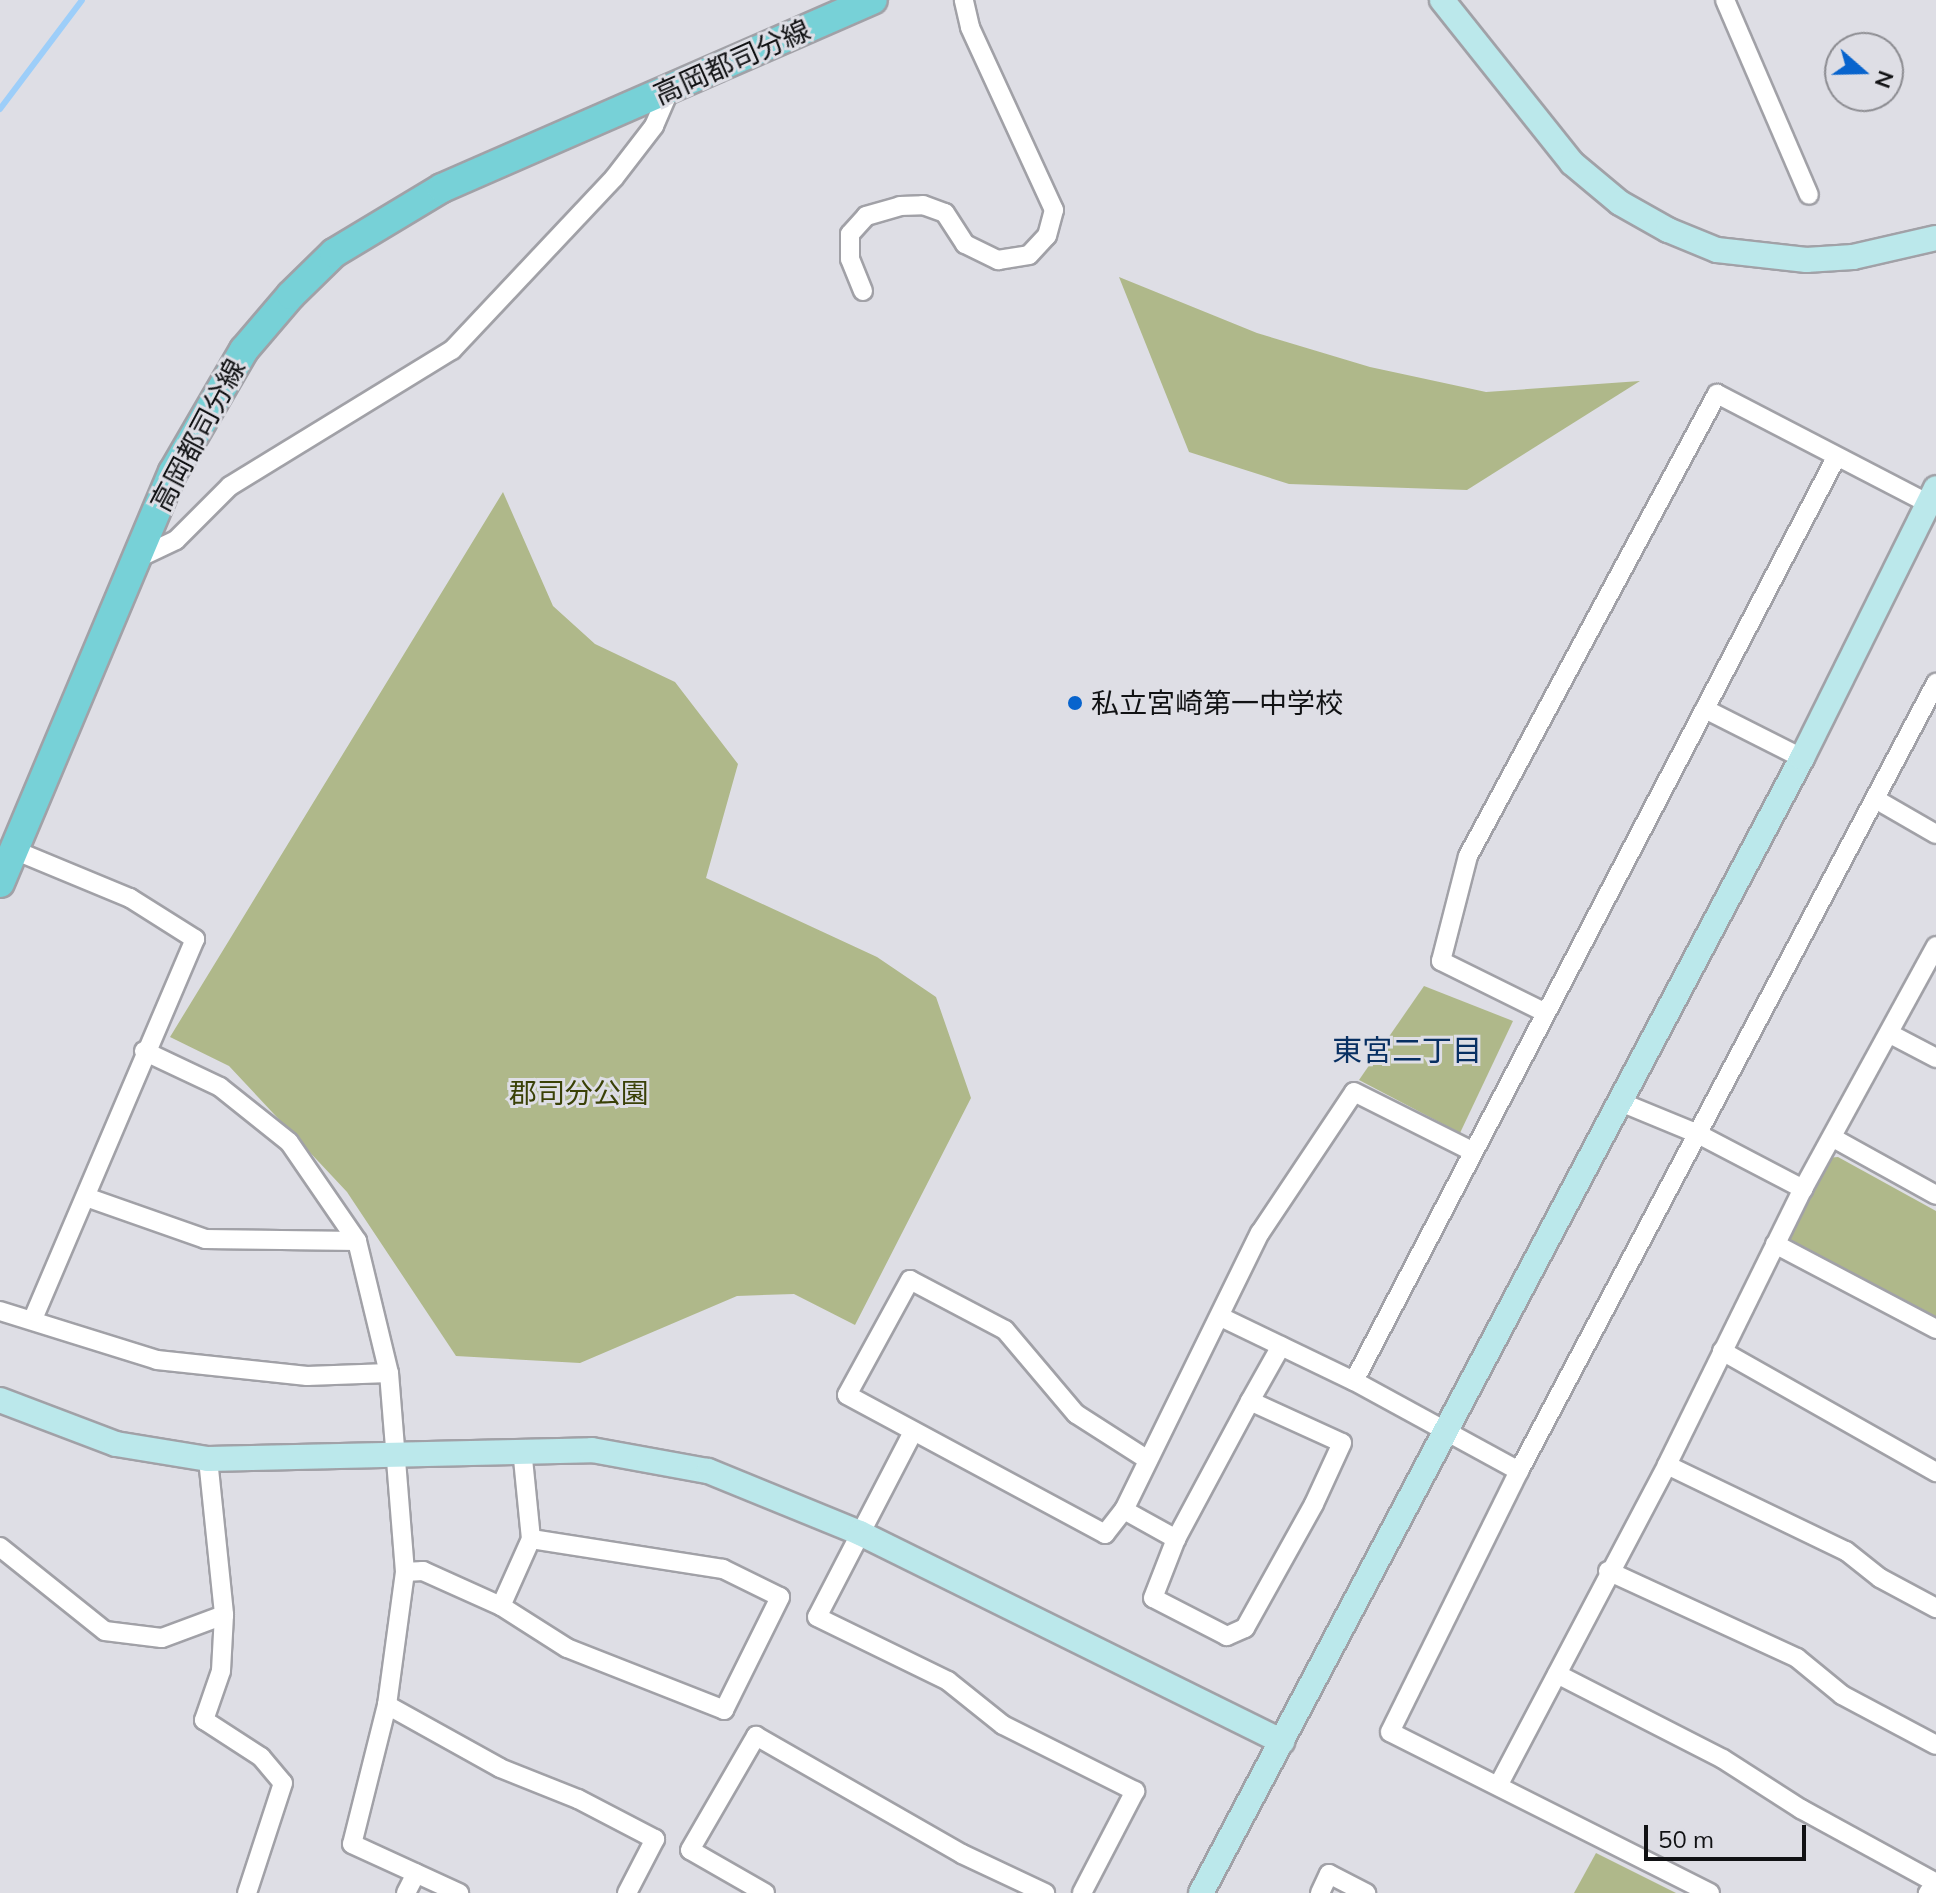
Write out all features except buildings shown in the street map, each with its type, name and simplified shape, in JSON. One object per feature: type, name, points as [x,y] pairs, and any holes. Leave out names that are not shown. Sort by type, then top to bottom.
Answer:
[{"type":"main road","name":"高岡都司分線","points":[[0,883],[173,472],[244,350],[334,253],[442,188],[873,0]]},
{"type":"street","points":[[863,291],[850,259],[850,234],[862,219],[889,209],[912,204],[935,207],[951,219],[965,244],[998,260],[1029,255],[1047,236],[1054,210],[970,27],[964,0]]},
{"type":"street","points":[[1442,0],[1572,163],[1620,203],[1668,230],[1717,250],[1806,260],[1853,257],[1936,238]]},
{"type":"street","points":[[1725,0],[1809,195]]},
{"type":"street","points":[[138,558],[176,540],[230,486],[452,350],[614,178],[654,126],[670,89]]},
{"type":"street","points":[[1201,1893],[1802,758],[1933,496],[1836,458],[1717,394],[1468,856],[1441,961],[1544,1012]]},
{"type":"street","points":[[1354,1381],[1836,458]]},
{"type":"street","points":[[1710,1893],[1499,1784],[1390,1732],[1519,1471],[1877,800],[1936,683]]},
{"type":"street","points":[[1705,709],[1802,758]]},
{"type":"street","points":[[1877,800],[1936,834]]},
{"type":"street","points":[[14,850],[130,898],[195,939],[144,1051],[33,1319]]},
{"type":"street","points":[[1499,1784],[1608,1571],[1667,1465],[1803,1189],[1835,1139],[1892,1035],[1936,946]]},
{"type":"street","points":[[1892,1035],[1936,1058]]},
{"type":"street","points":[[144,1051],[220,1087],[289,1142],[357,1241],[389,1373],[405,1572],[387,1705],[352,1844],[459,1893]]},
{"type":"street","points":[[1148,1460],[1076,1414],[1005,1330],[910,1280],[847,1395],[1105,1534],[1124,1510],[1223,1318],[1260,1233],[1354,1092],[1472,1151]]},
{"type":"street","points":[[1618,1101],[1698,1134],[1803,1189]]},
{"type":"street","points":[[1835,1139],[1936,1195]]},
{"type":"street","points":[[86,1197],[205,1239],[357,1241]]},
{"type":"street","points":[[1775,1244],[1936,1329]]},
{"type":"street","points":[[0,1311],[157,1360],[307,1376],[389,1373]]},
{"type":"street","points":[[1223,1318],[1354,1381],[1519,1471]]},
{"type":"street","points":[[1250,1401],[1342,1443],[1314,1504],[1245,1628],[1227,1636],[1153,1598],[1176,1539],[1250,1401],[1281,1346]]},
{"type":"street","points":[[1722,1351],[1936,1472]]},
{"type":"street","points":[[0,1400],[116,1444],[208,1459],[394,1457],[522,1449],[592,1450],[708,1471],[860,1533],[1282,1742]]},
{"type":"street","points":[[913,1432],[817,1617],[948,1681],[1003,1725],[1135,1791],[1082,1893]]},
{"type":"street","points":[[501,1606],[531,1539],[522,1449]]},
{"type":"street","points":[[208,1459],[224,1615],[221,1671],[204,1720],[261,1757],[283,1783],[247,1893]]},
{"type":"street","points":[[1667,1465],[1846,1551],[1880,1578],[1936,1608]]},
{"type":"street","points":[[1124,1510],[1176,1539]]},
{"type":"street","points":[[405,1572],[423,1571],[501,1606],[567,1648],[724,1710],[780,1597],[723,1569],[531,1539]]},
{"type":"street","points":[[0,1547],[105,1631],[162,1638],[224,1615]]},
{"type":"street","points":[[1608,1571],[1797,1658],[1842,1695],[1936,1745]]},
{"type":"street","points":[[1557,1674],[1723,1759],[1801,1809],[1936,1883],[1928,1893]]},
{"type":"street","points":[[387,1705],[500,1768],[578,1799],[655,1839],[627,1893]]},
{"type":"street","points":[[765,1893],[690,1850],[756,1736],[962,1854],[1045,1893]]},
{"type":"street","points":[[406,1893],[416,1873]]},
{"type":"street","points":[[1320,1893],[1329,1874],[1366,1893]]},
{"type":"green space","points":[[1119,277],[1257,333],[1370,367],[1486,392],[1640,381],[1467,490],[1289,484],[1189,452]]},
{"type":"green space","name":"郡司分公園","points":[[503,492],[553,606],[595,644],[675,682],[738,764],[706,878],[877,957],[936,997],[971,1098],[855,1325],[794,1294],[737,1296],[580,1363],[456,1356],[347,1192],[229,1066],[170,1037]]},
{"type":"green space","points":[[1424,986],[1513,1021],[1460,1133],[1359,1080]]},
{"type":"green space","points":[[1838,1157],[1936,1211],[1936,1318],[1788,1243],[1788,1232],[1826,1158]]},
{"type":"green space","points":[[1596,1853],[1676,1893],[1574,1893]]},
{"type":"waterway","points":[[0,109],[82,0]]},
{"type":"place","name":"私立宮崎第一中学校","points":[[1075,703]]},
{"type":"district","name":"東宮二丁目","points":[[1407,1050]]}]
